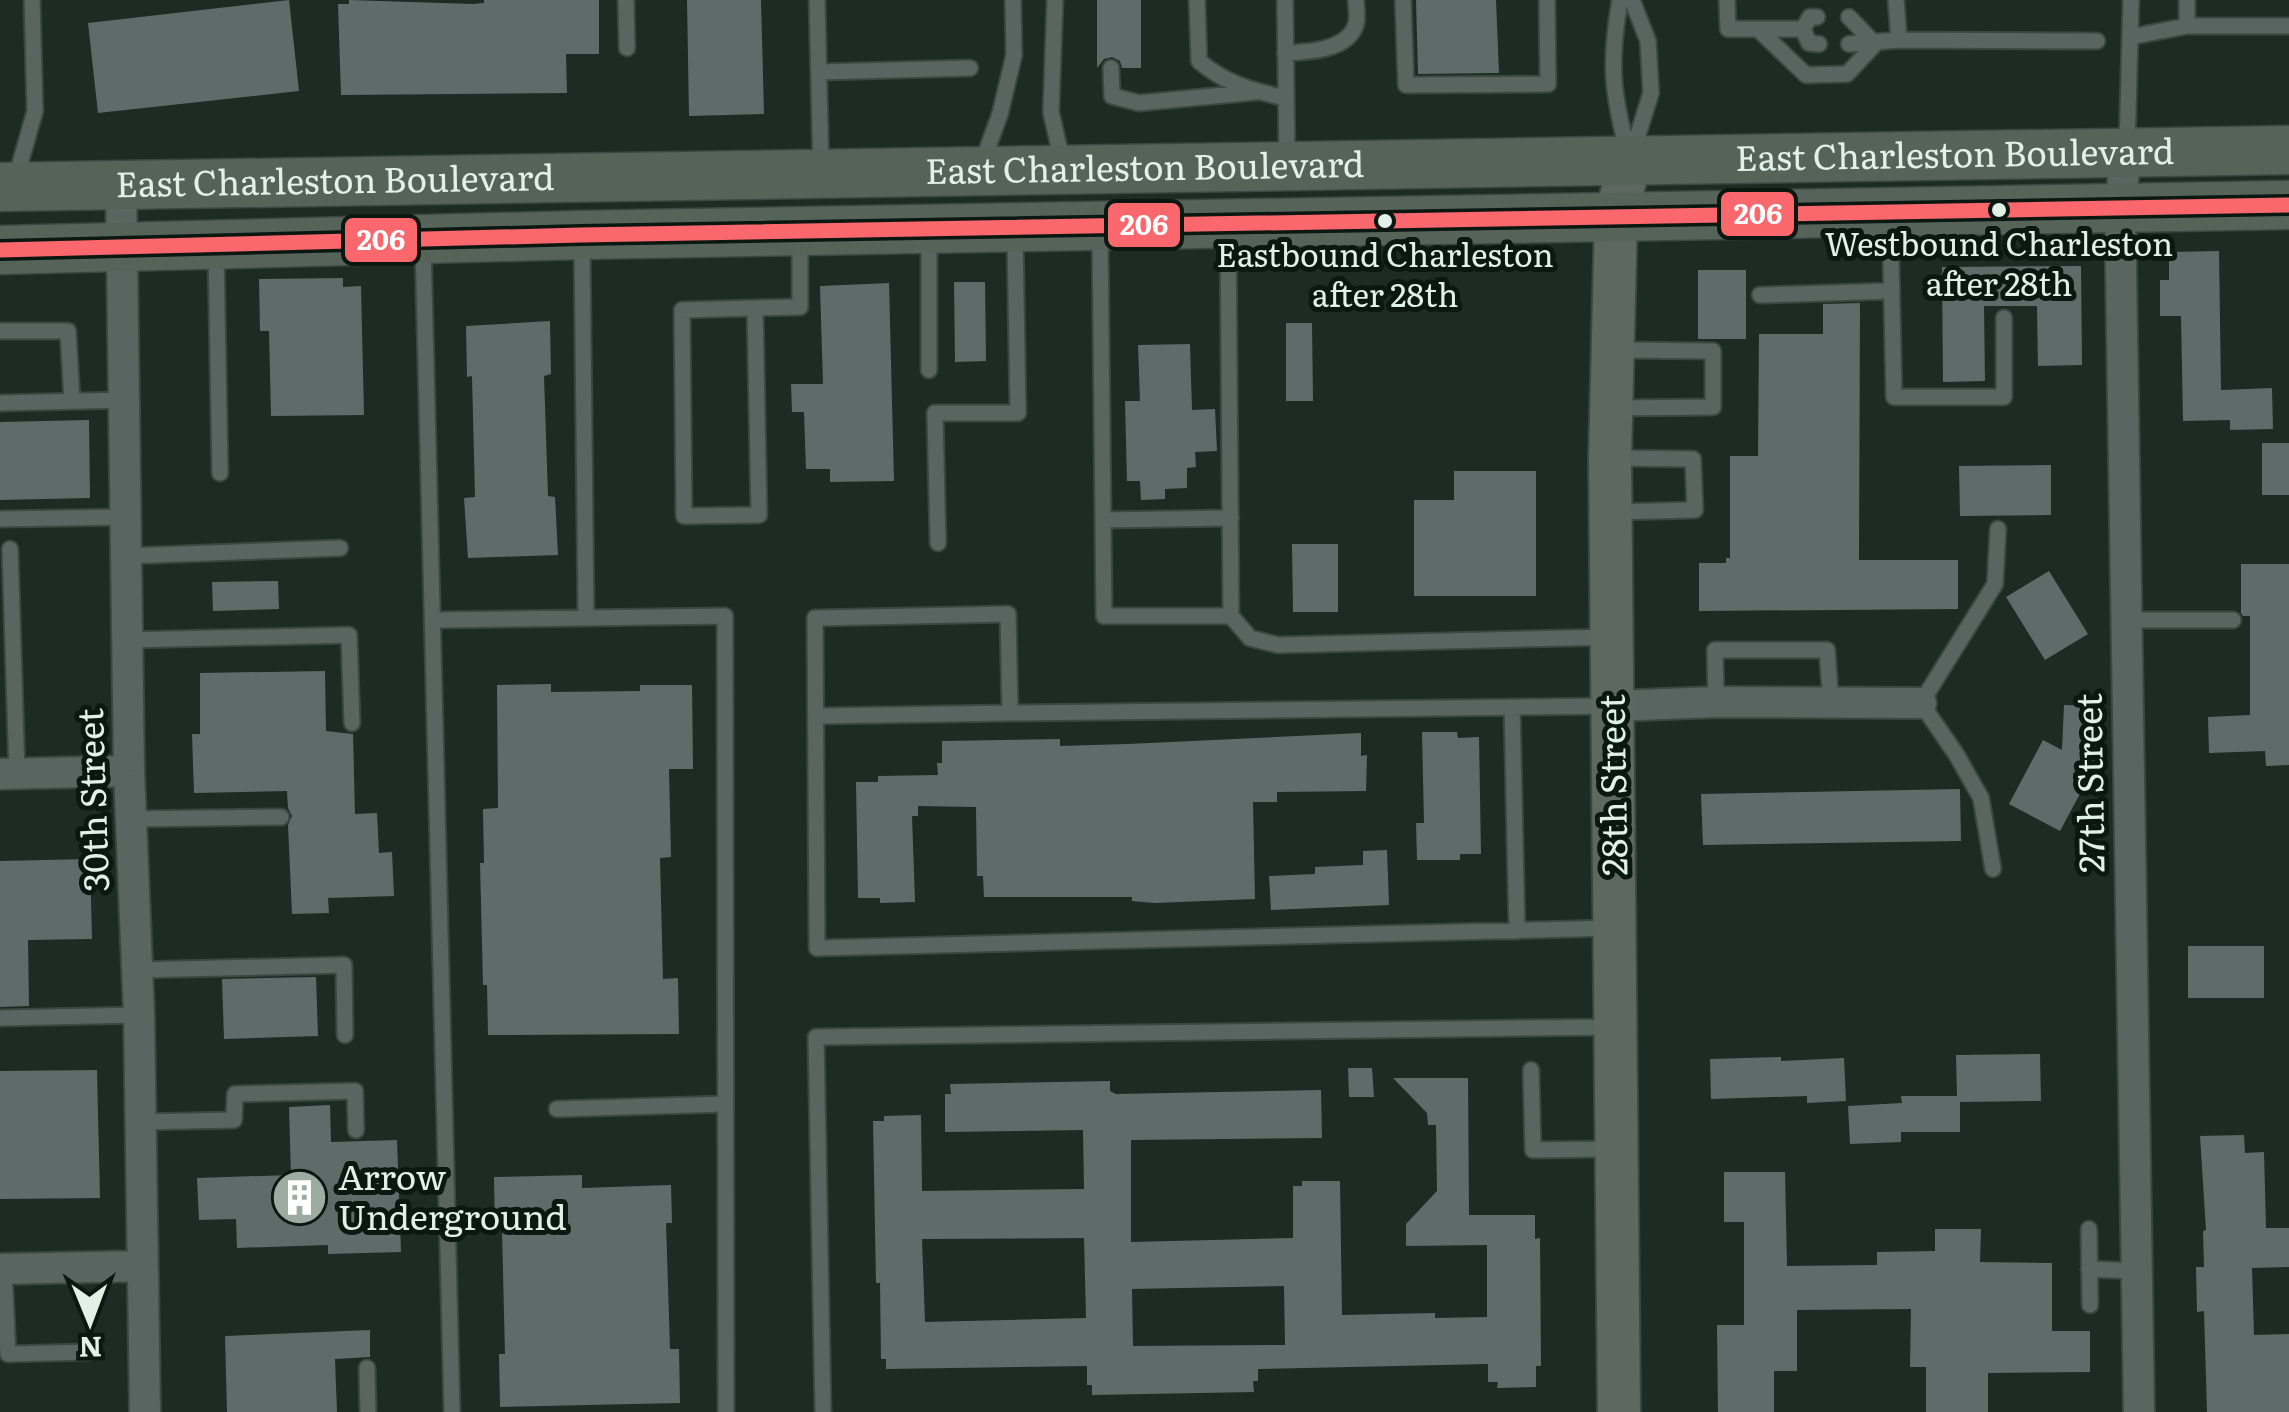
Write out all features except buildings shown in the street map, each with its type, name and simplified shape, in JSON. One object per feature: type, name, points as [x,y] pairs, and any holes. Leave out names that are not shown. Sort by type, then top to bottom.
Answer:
[{"type":"main road","name":"East Charleston Boulevard","points":[[7,187],[2289,150]]},
{"type":"main road","points":[[822,174],[928,230],[1045,170]]},
{"type":"main road","name":"East Charleston Boulevard","points":[[0,250],[582,235],[2289,205]]},
{"type":"street","name":"27th Street","points":[[2126,152],[2120,207],[2138,1412]]},
{"type":"street","name":"28th Street","points":[[1620,1412],[1610,408],[1616,216],[1630,160]]},
{"type":"street","name":"30th Street","points":[[121,185],[129,771],[139,1015],[145,1412]]},
{"type":"street","points":[[1613,706],[1920,703]]},
{"type":"street","points":[[9,773],[129,771]]},
{"type":"street","points":[[2,1269],[141,1266]]},
{"type":"lane","points":[[7,187],[35,111],[32,0]]},
{"type":"lane","points":[[626,0],[627,48]]},
{"type":"lane","points":[[817,0],[822,174]]},
{"type":"lane","points":[[979,171],[1000,114],[1014,55],[1013,0]]},
{"type":"lane","points":[[1045,170],[1055,0]]},
{"type":"lane","points":[[1197,0],[1199,61],[1216,76],[1256,92],[1286,98]]},
{"type":"lane","points":[[1285,0],[1287,166]]},
{"type":"lane","points":[[1285,53],[1316,52],[1348,38],[1357,24],[1356,0]]},
{"type":"lane","points":[[1403,0],[1406,85],[1548,84],[1547,0]]},
{"type":"lane","points":[[1620,0],[1612,44],[1613,96],[1630,160]]},
{"type":"lane","points":[[1630,160],[1652,93],[1648,41],[1632,0]]},
{"type":"lane","points":[[1728,0],[1728,29],[1803,29]]},
{"type":"lane","points":[[1896,0],[1899,40]]},
{"type":"lane","points":[[2126,152],[2131,0]]},
{"type":"lane","points":[[2186,0],[2187,26]]},
{"type":"lane","points":[[1803,29],[1810,17],[1817,17]]},
{"type":"lane","points":[[1849,17],[1874,44]]},
{"type":"lane","points":[[2130,37],[2187,26],[2289,26]]},
{"type":"lane","points":[[1758,29],[1806,76],[1847,74],[1874,44]]},
{"type":"lane","points":[[1803,29],[1809,43],[1819,44]]},
{"type":"lane","points":[[1848,44],[1899,40],[2097,41]]},
{"type":"lane","points":[[819,72],[970,68]]},
{"type":"lane","points":[[1111,68],[1112,96],[1139,103],[1256,92]]},
{"type":"lane","points":[[1890,211],[1894,397],[2004,396],[2004,318]]},
{"type":"lane","points":[[1228,224],[1232,616],[1250,638],[1278,645],[1613,637]]},
{"type":"lane","points":[[1100,226],[1104,616],[1232,616]]},
{"type":"lane","points":[[938,543],[935,413],[1018,413],[1015,228]]},
{"type":"lane","points":[[928,230],[929,370]]},
{"type":"lane","points":[[755,308],[759,515],[684,516],[682,310],[755,308],[800,307],[800,232]]},
{"type":"lane","points":[[582,235],[586,618]]},
{"type":"lane","points":[[423,241],[452,1412]]},
{"type":"lane","points":[[216,245],[220,473]]},
{"type":"lane","points":[[1760,294],[1892,291]]},
{"type":"lane","points":[[0,331],[68,331],[72,401]]},
{"type":"lane","points":[[1610,408],[1713,407],[1713,351],[1611,350]]},
{"type":"lane","points":[[0,403],[124,400]]},
{"type":"lane","points":[[1610,458],[1693,459],[1694,510],[1610,512]]},
{"type":"lane","points":[[0,519],[126,517]]},
{"type":"lane","points":[[1104,520],[1230,518]]},
{"type":"lane","points":[[1994,869],[1981,798],[1920,703],[1995,584],[1998,529]]},
{"type":"lane","points":[[126,556],[340,548]]},
{"type":"lane","points":[[9,773],[10,549]]},
{"type":"lane","points":[[1010,713],[1008,614],[815,618],[818,948],[1616,928]]},
{"type":"lane","points":[[434,620],[725,616],[726,1412]]},
{"type":"lane","points":[[2126,620],[2233,620]]},
{"type":"lane","points":[[127,640],[349,635],[352,722]]},
{"type":"lane","points":[[1716,702],[1715,650],[1827,650],[1830,703]]},
{"type":"lane","points":[[1512,706],[1517,931]]},
{"type":"lane","points":[[816,716],[1613,706]]},
{"type":"lane","points":[[131,819],[280,817]]},
{"type":"lane","points":[[137,970],[344,965],[345,1035]]},
{"type":"lane","points":[[0,1018],[139,1015]]},
{"type":"lane","points":[[822,1412],[816,1037],[1618,1027]]},
{"type":"lane","points":[[1531,1070],[1532,1150],[1616,1149]]},
{"type":"lane","points":[[140,1122],[234,1120],[235,1094],[355,1091],[356,1130]]},
{"type":"lane","points":[[558,1110],[726,1104]]},
{"type":"lane","points":[[2089,1230],[2090,1305]]},
{"type":"lane","points":[[2,1269],[8,1354],[88,1352]]},
{"type":"lane","points":[[2089,1270],[2136,1271]]},
{"type":"lane","points":[[367,1368],[368,1412]]},
{"type":"transit line","name":"206","points":[[0,250],[581,235],[2289,205]]},
{"type":"place","name":"Westbound Charleston after 28th","points":[[1999,210]]},
{"type":"place","name":"Eastbound Charleston after 28th","points":[[1385,221]]},
{"type":"place","name":"Arrow Underground","points":[[299,1198]]}]
